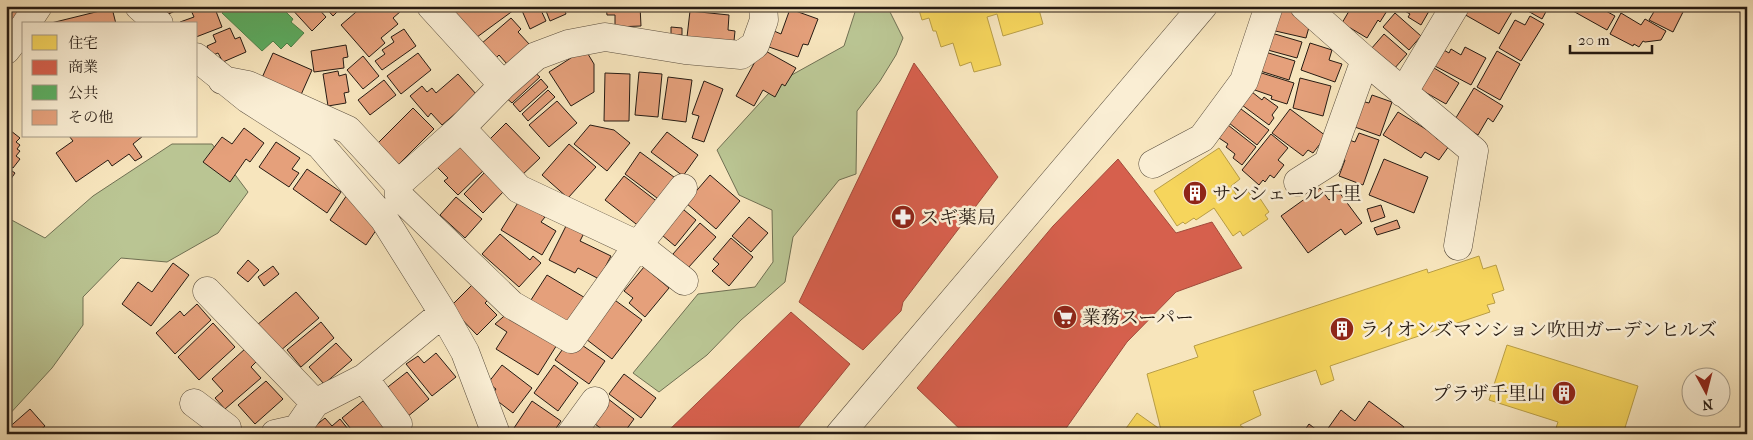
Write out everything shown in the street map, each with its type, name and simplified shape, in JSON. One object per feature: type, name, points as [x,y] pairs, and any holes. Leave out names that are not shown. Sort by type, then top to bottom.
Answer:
[{"type":"street","points":[[27,22],[38,6]]},
{"type":"street","points":[[139,6],[157,22]]},
{"type":"street","points":[[431,6],[503,85]]},
{"type":"street","points":[[398,184],[461,128],[503,85],[536,56],[568,44],[605,37],[685,50],[741,55],[755,45],[764,20],[763,6]]},
{"type":"street","points":[[840,434],[1204,6]]},
{"type":"street","points":[[1153,164],[1202,138],[1244,81],[1268,6]]},
{"type":"street","points":[[1304,6],[1403,93],[1474,151],[1458,246]]},
{"type":"street","points":[[1403,93],[1455,6]]},
{"type":"street","points":[[6,50],[22,30]]},
{"type":"street","points":[[198,59],[248,99],[320,145],[384,218],[465,352],[496,434]]},
{"type":"street","points":[[1298,182],[1328,163],[1365,60]]},
{"type":"street","points":[[222,80],[248,85],[348,130],[398,184],[399,196],[512,305],[571,339],[638,245],[683,188]]},
{"type":"street","points":[[461,128],[518,188],[638,245],[684,281]]},
{"type":"street","points":[[207,290],[315,403]]},
{"type":"street","points":[[275,434],[297,429],[315,403],[364,378],[443,313]]},
{"type":"street","points":[[364,378],[398,424]]},
{"type":"street","points":[[571,434],[595,401]]},
{"type":"street","points":[[194,404],[227,428],[228,434]]},
{"type":"green space","points":[[857,6],[887,6],[903,38],[896,55],[880,81],[857,111],[856,174],[839,180],[793,237],[785,282],[741,320],[707,355],[659,392],[633,373],[698,294],[755,287],[773,262],[772,210],[739,195],[717,150],[779,82],[844,46]]},
{"type":"green space","points":[[172,144],[212,144],[248,192],[218,233],[167,262],[121,258],[83,297],[83,325],[52,368],[6,418],[6,217],[45,238],[93,196]]},
{"type":"building: 住宅","points":[[911,6],[1038,6],[1043,24],[1003,36],[997,14],[987,17],[1001,65],[974,72],[971,62],[960,66],[953,43],[941,47],[929,18],[922,20],[919,10],[912,12]]},
{"type":"building: 住宅","name":"サンシェール千里","points":[[1219,148],[1240,179],[1231,186],[1237,196],[1247,190],[1252,197],[1257,194],[1269,212],[1265,215],[1268,219],[1243,236],[1240,231],[1233,236],[1214,208],[1196,220],[1194,218],[1185,224],[1183,222],[1177,226],[1154,191]]},
{"type":"building: 住宅","name":"ライオンズマンション吹田ガーデンヒルズ","points":[[1479,256],[1483,269],[1496,265],[1504,290],[1492,294],[1495,303],[1487,305],[1490,312],[1330,366],[1334,380],[1321,385],[1316,370],[1253,391],[1261,415],[1240,425],[1251,434],[1122,434],[1137,413],[1161,430],[1147,374],[1198,357],[1194,346],[1427,269],[1428,273]]},
{"type":"building: 住宅","name":"プラザ千里山","points":[[1507,345],[1638,386],[1623,434],[1554,434],[1558,422],[1489,400]]},
{"type":"building: 商業","name":"スギ薬局","points":[[914,63],[998,177],[903,302],[901,311],[863,350],[799,302]]},
{"type":"building: 商業","name":"業務スーパー","points":[[1118,159],[1176,233],[1212,222],[1242,268],[1176,292],[1127,342],[1062,434],[965,434],[917,388],[1053,226]]},
{"type":"building: 商業","points":[[791,312],[850,364],[793,434],[665,434]]},
{"type":"building: 公共","points":[[220,6],[280,6],[293,19],[291,22],[304,33],[291,47],[287,43],[281,49],[273,41],[262,51],[222,13],[225,10]]},
{"type":"building: その他","points":[[6,6],[28,6],[6,25]]},
{"type":"building: その他","points":[[158,6],[186,6],[162,17]]},
{"type":"building: その他","points":[[193,6],[214,6],[222,27],[198,36],[198,22],[180,22],[194,17],[190,8]]},
{"type":"building: その他","points":[[289,6],[316,6],[326,17],[312,31]]},
{"type":"building: その他","points":[[324,6],[343,6],[333,16]]},
{"type":"building: その他","points":[[363,6],[398,6],[401,11],[393,18],[398,24],[381,38],[385,43],[369,57],[341,25]]},
{"type":"building: その他","points":[[448,6],[512,6],[514,10],[473,40]]},
{"type":"building: その他","points":[[520,6],[539,6],[546,21],[530,29]]},
{"type":"building: その他","points":[[544,6],[563,6],[566,14],[550,21]]},
{"type":"building: その他","points":[[606,6],[640,6],[641,26],[615,27],[615,15],[607,15]]},
{"type":"building: その他","points":[[688,6],[733,6],[733,11]]},
{"type":"building: その他","points":[[1352,6],[1390,6],[1380,22],[1378,20],[1367,38],[1342,23]]},
{"type":"building: その他","points":[[1396,6],[1432,6],[1421,25],[1408,17],[1410,14]]},
{"type":"building: その他","points":[[1466,6],[1507,6],[1513,10],[1499,34],[1462,13]]},
{"type":"building: その他","points":[[1519,6],[1549,6],[1542,19]]},
{"type":"building: その他","points":[[1564,6],[1597,6],[1615,16],[1607,30]]},
{"type":"building: その他","points":[[1648,6],[1686,6],[1673,32],[1649,20],[1655,10]]},
{"type":"building: その他","points":[[1277,7],[1291,11],[1309,27],[1306,38],[1271,30]]},
{"type":"building: その他","points":[[112,8],[116,22],[55,22]]},
{"type":"building: その他","points":[[790,9],[818,19],[808,45],[803,44],[798,57],[769,47],[774,31],[781,34]]},
{"type":"building: その他","points":[[690,11],[729,15],[728,30],[735,31],[734,41],[687,37]]},
{"type":"building: その他","points":[[1395,13],[1421,36],[1409,50],[1383,27]]},
{"type":"building: その他","points":[[1621,13],[1641,25],[1645,19],[1666,31],[1661,40],[1643,41],[1639,47],[1634,44],[1633,46],[1610,34]]},
{"type":"building: その他","points":[[1530,16],[1544,24],[1521,61],[1499,48],[1515,20],[1525,25]]},
{"type":"building: その他","points":[[511,18],[521,29],[518,32],[530,45],[507,64],[499,55],[495,59],[481,44]]},
{"type":"building: その他","points":[[671,27],[682,28],[682,35],[671,35]]},
{"type":"building: その他","points":[[230,28],[235,39],[240,37],[246,52],[223,62],[218,53],[211,56],[207,46],[216,42],[213,35]]},
{"type":"building: その他","points":[[404,29],[416,46],[382,70],[375,61],[385,54],[382,50],[394,42],[391,37]]},
{"type":"building: その他","points":[[1268,32],[1302,42],[1297,58],[1264,49]]},
{"type":"building: その他","points":[[1384,34],[1407,54],[1394,69],[1371,49]]},
{"type":"building: その他","points":[[1310,43],[1332,50],[1329,60],[1342,64],[1335,82],[1301,70]]},
{"type":"building: その他","points":[[346,45],[348,57],[343,58],[344,68],[314,72],[311,51]]},
{"type":"building: その他","points":[[1465,47],[1486,58],[1471,85],[1433,65],[1442,49],[1449,53],[1451,49],[1461,55]]},
{"type":"building: その他","points":[[585,49],[594,64],[594,92],[571,106],[549,72]]},
{"type":"building: その他","points":[[762,49],[796,68],[785,86],[782,84],[775,97],[763,90],[754,106],[736,96]]},
{"type":"building: その他","points":[[1262,51],[1295,61],[1289,80],[1257,70]]},
{"type":"building: その他","points":[[1497,51],[1520,64],[1500,100],[1477,87]]},
{"type":"building: その他","points":[[273,53],[312,70],[300,97],[261,80]]},
{"type":"building: その他","points":[[418,53],[431,70],[401,94],[387,76]]},
{"type":"building: その他","points":[[363,56],[379,76],[363,89],[347,70]]},
{"type":"building: その他","points":[[1429,65],[1459,83],[1446,104],[1416,87]]},
{"type":"building: その他","points":[[532,70],[540,77],[512,103],[504,96]]},
{"type":"building: その他","points":[[338,71],[339,76],[346,74],[349,92],[344,93],[346,103],[328,106],[323,74]]},
{"type":"building: その他","points":[[1255,71],[1294,83],[1287,104],[1271,99],[1272,96],[1249,88]]},
{"type":"building: その他","points":[[639,72],[662,74],[658,117],[635,115]]},
{"type":"building: その他","points":[[605,73],[630,74],[629,121],[604,121]]},
{"type":"building: その他","points":[[458,74],[477,95],[442,125],[431,113],[428,117],[410,96],[422,86],[427,92],[432,88],[436,93]]},
{"type":"building: その他","points":[[668,77],[692,80],[686,122],[662,119]]},
{"type":"building: その他","points":[[1300,78],[1331,86],[1323,116],[1293,108]]},
{"type":"building: その他","points":[[541,79],[548,87],[520,112],[513,104]]},
{"type":"building: その他","points":[[384,80],[396,95],[370,115],[358,100]]},
{"type":"building: その他","points":[[704,81],[723,89],[704,142],[692,138],[699,116],[692,114]]},
{"type":"building: その他","points":[[1474,88],[1503,106],[1493,122],[1488,118],[1478,135],[1454,121]]},
{"type":"building: その他","points":[[548,90],[555,97],[528,121],[522,114]]},
{"type":"building: その他","points":[[1252,92],[1262,100],[1264,97],[1278,107],[1272,115],[1274,118],[1269,125],[1242,105]]},
{"type":"building: その他","points":[[1372,95],[1392,102],[1380,136],[1352,126],[1361,101],[1369,103]]},
{"type":"building: その他","points":[[557,101],[577,123],[549,147],[529,125]]},
{"type":"building: その他","points":[[413,108],[434,129],[398,165],[377,144]]},
{"type":"building: その他","points":[[1241,109],[1269,130],[1257,145],[1229,123]]},
{"type":"building: その他","points":[[1290,109],[1326,136],[1313,153],[1308,150],[1303,156],[1272,133]]},
{"type":"building: その他","points":[[1398,112],[1437,136],[1436,138],[1449,146],[1439,160],[1425,152],[1421,158],[1383,135]]},
{"type":"building: その他","points":[[506,123],[540,158],[520,177],[486,143]]},
{"type":"building: その他","points":[[590,125],[614,130],[630,143],[607,171],[574,144]]},
{"type":"building: その他","points":[[1228,125],[1256,147],[1242,165],[1233,158],[1235,154],[1226,147],[1228,144],[1219,138]]},
{"type":"building: その他","points":[[6,127],[20,138],[16,142],[20,145],[17,149],[20,151],[16,156],[20,159],[13,168],[6,163]]},
{"type":"building: その他","points":[[244,128],[264,143],[250,162],[246,159],[230,182],[203,162],[222,137],[232,144]]},
{"type":"building: その他","points":[[667,132],[698,155],[683,176],[651,152]]},
{"type":"building: その他","points":[[1359,133],[1379,140],[1363,185],[1339,176],[1345,160],[1342,159],[1349,140],[1355,142]]},
{"type":"building: その他","points":[[1271,134],[1288,148],[1278,160],[1284,165],[1274,178],[1270,175],[1265,182],[1263,180],[1259,185],[1242,170]]},
{"type":"building: その他","points":[[71,138],[140,138],[133,144],[142,157],[135,161],[129,154],[112,166],[108,160],[76,182],[56,153],[73,141]]},
{"type":"building: その他","points":[[276,142],[300,158],[292,169],[299,173],[289,187],[259,167]]},
{"type":"building: その他","points":[[462,144],[485,169],[458,195],[444,181],[448,178],[437,167]]},
{"type":"building: その他","points":[[569,144],[596,167],[568,198],[542,175]]},
{"type":"building: その他","points":[[640,152],[678,180],[661,201],[625,174]]},
{"type":"building: その他","points":[[1384,159],[1428,177],[1414,213],[1369,195]]},
{"type":"building: その他","points":[[6,167],[15,173],[6,186]]},
{"type":"building: その他","points":[[307,169],[341,192],[327,213],[293,189]]},
{"type":"building: その他","points":[[485,172],[504,191],[483,213],[464,194]]},
{"type":"building: その他","points":[[710,175],[740,201],[716,229],[686,203]]},
{"type":"building: その他","points":[[624,176],[659,203],[640,227],[605,200]]},
{"type":"building: その他","points":[[1320,188],[1329,200],[1339,192],[1362,223],[1345,235],[1341,229],[1308,253],[1281,216]]},
{"type":"building: その他","points":[[349,192],[379,226],[366,245],[330,220]]},
{"type":"building: その他","points":[[456,197],[482,219],[465,238],[440,215]]},
{"type":"building: その他","points":[[519,201],[545,217],[541,222],[556,231],[542,255],[501,230]]},
{"type":"building: その他","points":[[678,205],[696,220],[675,246],[656,230]]},
{"type":"building: その他","points":[[1381,205],[1385,217],[1371,222],[1367,209]]},
{"type":"building: その他","points":[[749,217],[768,233],[751,252],[732,236]]},
{"type":"building: その他","points":[[1397,220],[1400,228],[1377,235],[1374,228]]},
{"type":"building: その他","points":[[568,222],[585,231],[580,241],[611,256],[599,279],[578,268],[575,273],[549,260]]},
{"type":"building: その他","points":[[700,223],[716,237],[688,268],[673,254]]},
{"type":"building: その他","points":[[500,234],[530,260],[533,256],[541,263],[519,287],[482,254]]},
{"type":"building: その他","points":[[731,238],[753,257],[729,286],[712,271],[719,264],[713,259]]},
{"type":"building: その他","points":[[248,260],[259,270],[248,282],[237,273]]},
{"type":"building: その他","points":[[173,263],[189,275],[151,326],[122,304],[138,282],[152,292]]},
{"type":"building: その他","points":[[273,266],[279,274],[264,286],[258,277]]},
{"type":"building: その他","points":[[644,267],[669,288],[645,317],[629,303],[633,298],[624,291]]},
{"type":"building: その他","points":[[547,275],[587,299],[570,328],[529,303]]},
{"type":"building: その他","points":[[474,283],[489,299],[485,303],[497,315],[477,335],[450,307]]},
{"type":"building: その他","points":[[296,292],[319,318],[280,351],[257,325]]},
{"type":"building: その他","points":[[612,298],[642,320],[612,359],[582,336]]},
{"type":"building: その他","points":[[197,304],[211,320],[175,354],[156,333],[180,311],[184,316]]},
{"type":"building: その他","points":[[510,311],[560,340],[538,375],[496,349],[507,332],[495,324]]},
{"type":"building: その他","points":[[321,322],[334,338],[301,367],[287,350]]},
{"type":"building: その他","points":[[213,323],[235,347],[199,380],[178,357]]},
{"type":"building: その他","points":[[576,341],[605,361],[589,384],[555,360],[567,343]]},
{"type":"building: その他","points":[[336,343],[352,360],[324,384],[309,367]]},
{"type":"building: その他","points":[[246,348],[257,361],[251,367],[261,378],[225,409],[215,398],[223,391],[212,379]]},
{"type":"building: その他","points":[[436,353],[456,377],[432,396],[406,364],[418,356],[424,363]]},
{"type":"building: その他","points":[[502,365],[532,388],[513,413],[491,396],[496,389],[488,383]]},
{"type":"building: その他","points":[[554,365],[578,383],[558,411],[534,393]]},
{"type":"building: その他","points":[[407,372],[429,399],[407,417],[384,390]]},
{"type":"building: その他","points":[[624,374],[656,398],[641,418],[609,394]]},
{"type":"building: その他","points":[[266,381],[283,399],[255,424],[238,405]]},
{"type":"building: その他","points":[[607,398],[634,419],[623,434],[601,434],[603,430],[591,421]]},
{"type":"building: その他","points":[[363,401],[386,428],[379,434],[355,434],[342,418]]},
{"type":"building: その他","points":[[532,401],[561,421],[552,434],[510,434]]},
{"type":"building: その他","points":[[1369,401],[1404,427],[1399,434],[1324,434],[1341,410],[1355,421]]},
{"type":"building: その他","points":[[30,409],[45,426],[36,434],[6,434],[6,430]]},
{"type":"building: その他","points":[[325,418],[332,426],[340,419],[352,434],[313,434],[310,430]]},
{"type":"building: その他","points":[[1309,424],[1322,434],[1302,434]]},
{"type":"place","name":"サンシェール千里","points":[[1195,193]]},
{"type":"place","name":"スギ薬局","points":[[903,217]]},
{"type":"place","name":"業務スーパー","points":[[1065,317]]},
{"type":"place","name":"ライオンズマンション吹田ガーデンヒルズ","points":[[1342,329]]},
{"type":"place","name":"プラザ千里山","points":[[1564,393]]}]
